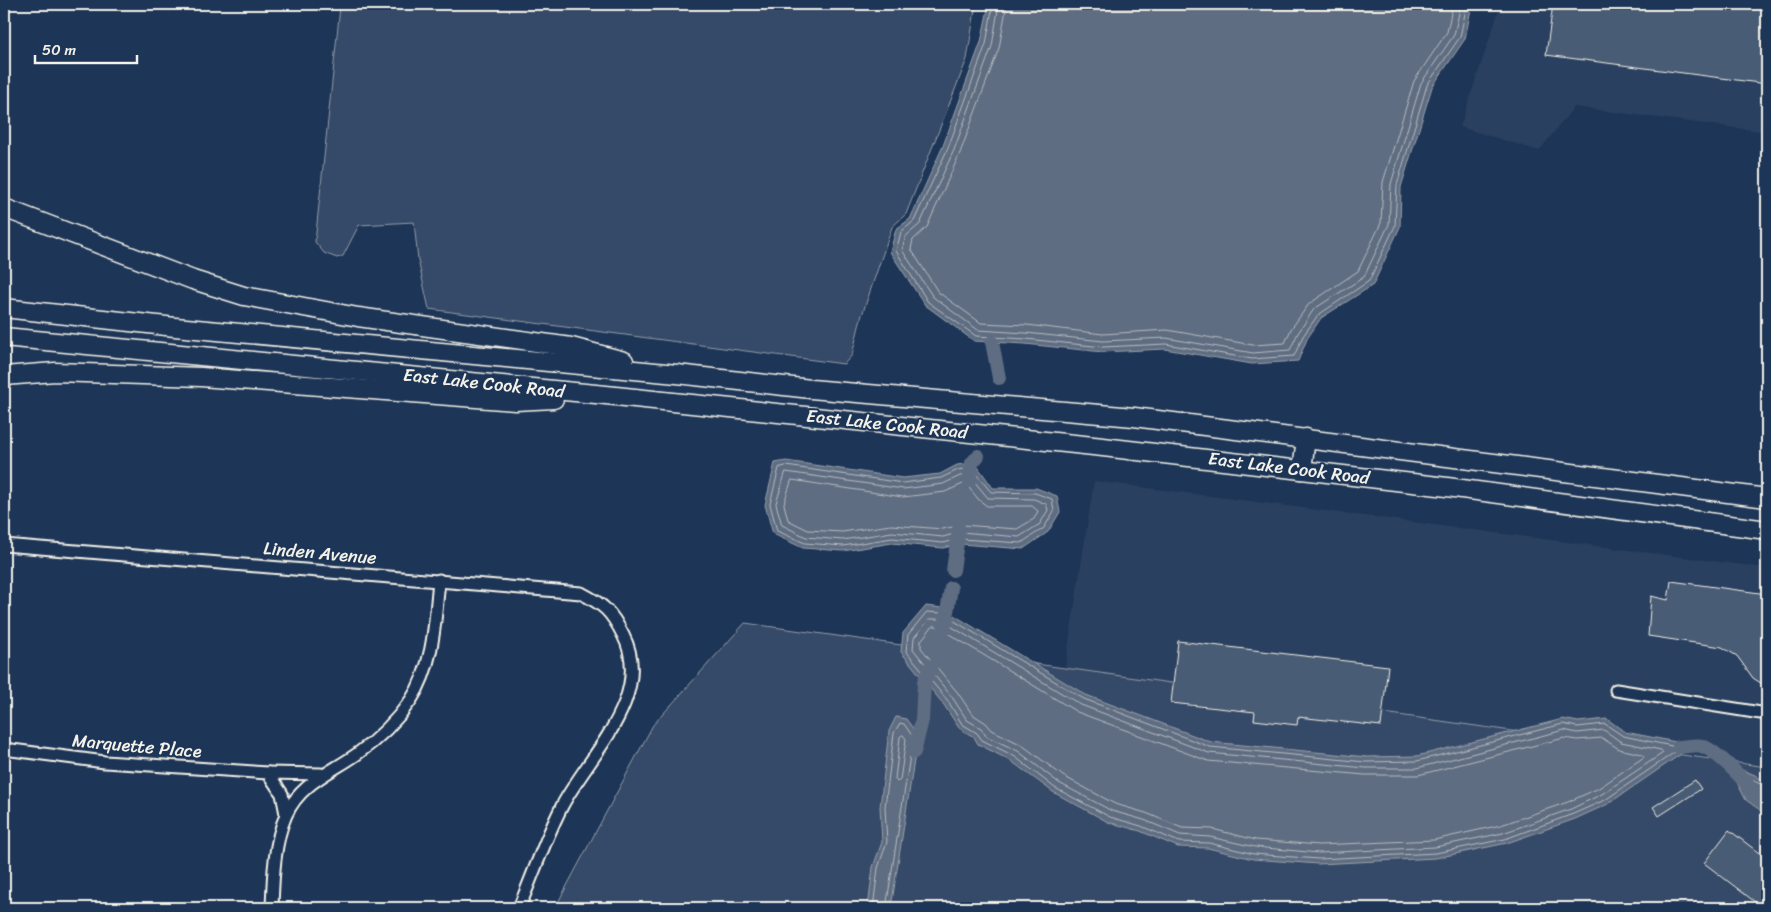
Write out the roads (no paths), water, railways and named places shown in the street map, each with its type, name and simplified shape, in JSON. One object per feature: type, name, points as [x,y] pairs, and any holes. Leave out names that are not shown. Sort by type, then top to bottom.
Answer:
[{"type":"main road","points":[[4,208],[193,280],[244,296],[358,317],[571,347],[677,374]]},
{"type":"main road","name":"East Lake Cook Road","points":[[4,308],[175,327],[677,374],[811,389],[1134,417],[1767,498]]},
{"type":"main road","name":"East Lake Cook Road","points":[[4,337],[606,395],[1302,470],[1457,488],[1767,530]]},
{"type":"main road","points":[[4,376],[55,372],[201,377],[515,401],[606,395]]},
{"type":"main road","points":[[1302,470],[1306,438]]},
{"type":"street","name":"Linden Avenue","points":[[4,545],[581,593],[604,605],[619,626],[628,644],[632,666],[629,692],[619,715],[562,806],[518,908]]},
{"type":"street","points":[[272,908],[278,847],[286,814],[301,794],[321,774],[356,754],[378,737],[410,701],[424,674],[431,646],[438,580]]},
{"type":"street","points":[[1616,690],[1767,714]]},
{"type":"street","name":"Marquette Place","points":[[4,749],[105,762],[268,773],[321,774]]},
{"type":"street","points":[[268,773],[282,794],[286,814]]},
{"type":"water","points":[[989,4],[1472,4],[1465,39],[1432,87],[1401,187],[1400,227],[1373,285],[1321,318],[1307,339],[1298,361],[1252,364],[1165,349],[1103,352],[974,341],[925,305],[890,252],[896,229],[910,219],[943,146],[981,42]]},
{"type":"water","points":[[786,461],[903,478],[940,474],[957,465],[972,463],[978,467],[993,488],[1036,488],[1057,496],[1060,512],[1048,532],[1023,549],[961,544],[943,548],[892,543],[843,551],[803,548],[773,534],[765,505],[775,463]]},
{"type":"water","points":[[926,606],[942,608],[1086,695],[1211,742],[1367,757],[1417,756],[1563,719],[1578,722],[1607,719],[1625,732],[1676,742],[1681,754],[1608,804],[1575,819],[1507,843],[1436,858],[1318,864],[1253,859],[1208,848],[1178,847],[1140,831],[1108,822],[1053,792],[1011,761],[978,744],[974,737],[959,728],[944,705],[901,652],[903,633]]},
{"type":"water","points":[[896,717],[906,719],[918,735],[891,908],[868,908],[873,867],[882,842],[880,807],[889,731]]},
{"type":"water","points":[[1737,768],[1755,775],[1767,784],[1767,815],[1746,800],[1732,773]]},
{"type":"waterway","points":[[992,342],[999,378]]},
{"type":"waterway","points":[[969,481],[972,463],[978,456]]},
{"type":"waterway","points":[[953,570],[959,529]]},
{"type":"waterway","points":[[944,630],[951,588]]},
{"type":"waterway","points":[[914,752],[922,720],[924,682],[931,666]]},
{"type":"waterway","points":[[1679,747],[1700,745],[1718,756],[1737,773],[1767,807]]}]
